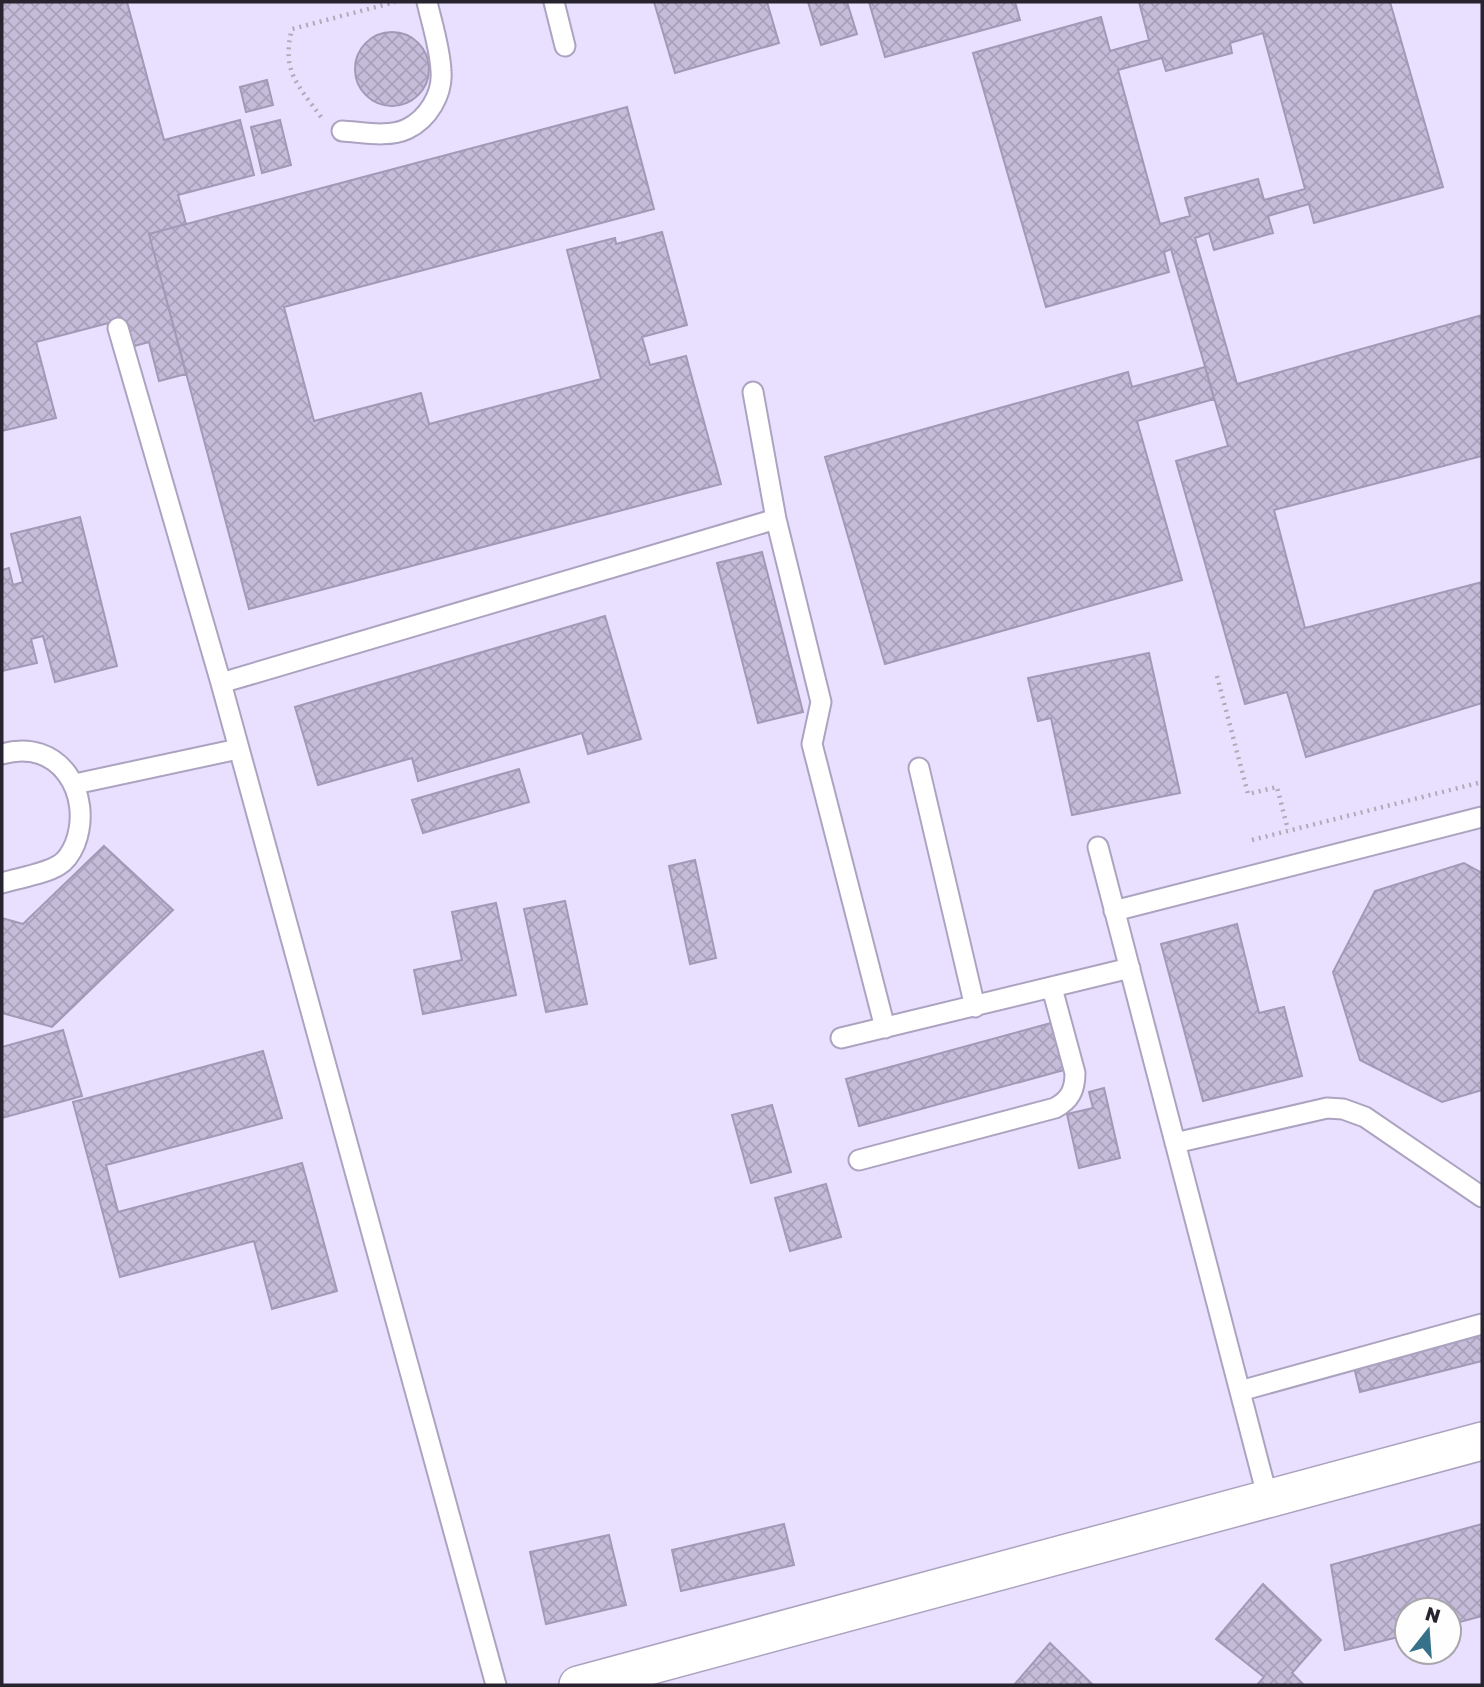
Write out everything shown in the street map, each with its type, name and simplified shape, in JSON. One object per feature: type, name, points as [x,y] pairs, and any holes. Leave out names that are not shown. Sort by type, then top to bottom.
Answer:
[{"type":"street","points":[[578,1685],[1482,1441]]},
{"type":"lane","points":[[342,131],[383,134],[407,129],[428,111],[439,97],[442,72],[427,2]]},
{"type":"lane","points":[[554,2],[565,46]]},
{"type":"lane","points":[[118,328],[221,683],[496,1685]]},
{"type":"lane","points":[[753,392],[776,519],[821,702],[812,744],[885,1028]]},
{"type":"lane","points":[[221,683],[776,519]]},
{"type":"lane","points":[[75,784],[238,749]]},
{"type":"lane","points":[[2,754],[11,751],[33,753],[53,760],[64,769],[75,784],[81,829],[73,850],[60,865],[2,883]]},
{"type":"lane","points":[[919,768],[975,1007]]},
{"type":"lane","points":[[1114,911],[1482,817]]},
{"type":"lane","points":[[1098,847],[1268,1499]]},
{"type":"lane","points":[[841,1038],[1130,968]]},
{"type":"lane","points":[[859,1160],[1055,1108],[1065,1102],[1075,1085],[1075,1073],[1052,988]]},
{"type":"lane","points":[[1175,1143],[1326,1108],[1343,1109],[1365,1117],[1482,1197]]},
{"type":"lane","points":[[1240,1391],[1482,1324]]},
{"type":"path","points":[[342,131],[323,119],[290,71],[287,59],[292,29],[395,2]]},
{"type":"path","points":[[1217,676],[1248,794],[1277,787],[1288,830]]},
{"type":"path","points":[[1252,839],[1482,782]]},
{"type":"shaded area","points":[[2,2],[1482,2],[1482,1685],[2,1685]]},
{"type":"building","points":[[2,2],[127,2],[164,140],[240,120],[254,175],[178,195],[186,224],[149,234],[186,374],[159,381],[149,342],[127,348],[120,320],[36,342],[56,418],[2,431]]},
{"type":"building","points":[[654,2],[767,2],[779,43],[675,73]]},
{"type":"building","points":[[808,2],[847,2],[857,34],[821,45]]},
{"type":"building","points":[[869,2],[1015,2],[1020,20],[885,57]]},
{"type":"building","points":[[1139,2],[1390,2],[1443,187],[1314,223],[1309,204],[1268,216],[1273,233],[1214,250],[1209,233],[1195,238],[1237,384],[1482,315],[1482,456],[1274,510],[1305,628],[1482,582],[1482,703],[1306,757],[1287,692],[1245,704],[1176,461],[1228,446],[1171,249],[1164,252],[1169,272],[1046,307],[973,53],[1101,17],[1110,51],[1149,40]],"holes":[[[1263,33],[1305,189],[1264,200],[1258,179],[1185,198],[1190,216],[1160,224],[1118,70],[1162,58],[1166,71],[1232,53],[1230,43]]]},
{"type":"building","points":[[385,32],[399,32],[413,38],[423,48],[429,69],[423,90],[413,100],[399,106],[385,106],[371,100],[361,90],[355,76],[355,62],[361,48],[371,38]]},
{"type":"building","points":[[267,80],[273,105],[246,112],[240,87]]},
{"type":"building","points":[[627,107],[654,209],[284,307],[314,421],[421,393],[429,424],[601,379],[567,250],[615,238],[616,244],[662,232],[687,325],[642,337],[650,365],[686,356],[721,484],[249,609],[149,234]]},
{"type":"building","points":[[280,120],[291,165],[262,173],[251,127]]},
{"type":"building","points":[[1205,367],[1214,399],[1137,421],[1182,580],[885,664],[825,457],[1128,372],[1132,387]]},
{"type":"building","points":[[80,517],[117,666],[55,682],[43,636],[31,639],[37,663],[2,671],[2,570],[9,568],[13,585],[23,582],[11,534]]},
{"type":"building","points":[[762,552],[803,712],[758,723],[717,563]]},
{"type":"building","points":[[605,616],[641,739],[588,754],[582,733],[418,781],[412,758],[318,785],[295,707]]},
{"type":"building","points":[[1149,653],[1180,793],[1072,815],[1051,718],[1038,721],[1028,678]]},
{"type":"building","points":[[519,769],[529,802],[423,833],[412,800]]},
{"type":"building","points":[[104,846],[173,910],[52,1027],[2,1013],[2,918],[23,924]]},
{"type":"building","points":[[695,860],[716,958],[690,964],[669,866]]},
{"type":"building","points":[[1464,863],[1482,873],[1482,1090],[1442,1102],[1360,1060],[1333,972],[1375,891]]},
{"type":"building","points":[[565,901],[587,1004],[546,1012],[524,909]]},
{"type":"building","points":[[496,903],[516,995],[423,1014],[414,970],[462,960],[452,912]]},
{"type":"building","points":[[1237,924],[1259,1013],[1284,1007],[1302,1076],[1203,1101],[1161,944]]},
{"type":"building","points":[[1051,1023],[1064,1070],[859,1126],[846,1079]]},
{"type":"building","points":[[63,1030],[82,1096],[2,1118],[2,1047]]},
{"type":"building","points":[[263,1051],[282,1118],[106,1165],[118,1212],[302,1163],[337,1291],[272,1309],[254,1241],[120,1277],[73,1102]]},
{"type":"building","points":[[1104,1088],[1120,1158],[1079,1168],[1067,1114],[1093,1108],[1089,1092]]},
{"type":"building","points":[[772,1105],[791,1172],[751,1183],[732,1115]]},
{"type":"building","points":[[826,1184],[841,1237],[790,1251],[775,1198]]},
{"type":"building","points":[[1482,1334],[1482,1361],[1360,1392],[1354,1367]]},
{"type":"building","points":[[784,1524],[794,1565],[681,1591],[672,1550]]},
{"type":"building","points":[[1482,1524],[1482,1616],[1463,1621],[1463,1596],[1393,1596],[1393,1638],[1345,1650],[1331,1565]]},
{"type":"building","points":[[609,1535],[626,1605],[546,1624],[530,1552]]},
{"type":"building","points":[[1263,1584],[1321,1640],[1292,1673],[1304,1685],[1257,1685],[1264,1677],[1216,1639]]},
{"type":"building","points":[[1050,1643],[1093,1685],[1014,1685]]}]
